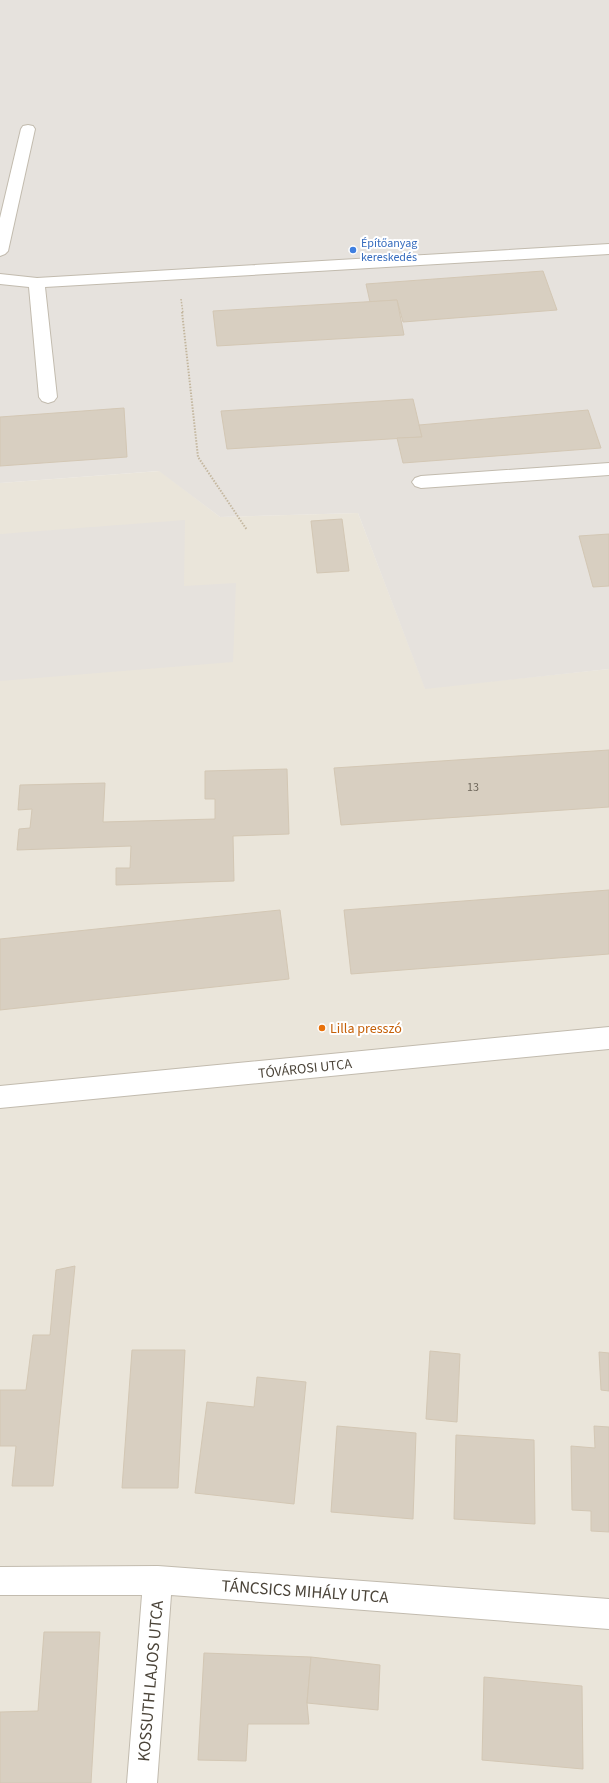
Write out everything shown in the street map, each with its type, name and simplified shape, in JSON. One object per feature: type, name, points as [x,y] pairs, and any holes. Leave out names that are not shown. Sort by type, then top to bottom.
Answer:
[{"type":"street","points":[[0,251],[28,128]]},
{"type":"street","points":[[0,280],[37,283],[178,276],[609,249]]},
{"type":"street","points":[[37,283],[48,397]]},
{"type":"street","points":[[422,482],[609,470]]},
{"type":"street","name":"TÓVÁROSI UTCA","points":[[0,1097],[196,1080],[351,1062],[609,1038]]},
{"type":"street","name":"TÁNCSICS MIHÁLY UTCA","points":[[0,1581],[158,1580],[609,1614]]},
{"type":"street","name":"KOSSUTH LAJOS UTCA","points":[[142,1783],[158,1580]]},
{"type":"path","points":[[178,276],[198,457],[247,530]]},
{"type":"shaded area","points":[[0,0],[609,0],[609,669],[425,689],[358,513],[220,517],[159,471],[0,483]]},
{"type":"shaded area","points":[[160,471],[220,517],[358,513],[425,688],[609,669],[609,1783],[0,1783],[0,483]]},
{"type":"shaded area","points":[[185,520],[184,586],[236,583],[233,662],[0,681],[0,534]]},
{"type":"building","points":[[543,271],[557,310],[403,322],[397,300],[370,302],[366,284]]},
{"type":"building","points":[[397,300],[404,335],[217,346],[213,311]]},
{"type":"building","points":[[413,399],[422,437],[227,449],[221,411]]},
{"type":"building","points":[[124,408],[127,457],[0,466],[0,417]]},
{"type":"building","points":[[588,410],[601,448],[403,463],[397,438],[422,437],[419,425]]},
{"type":"building","points":[[342,519],[349,571],[317,573],[311,521]]},
{"type":"building","points":[[609,534],[609,586],[593,587],[579,536]]},
{"type":"building","points":[[609,750],[609,807],[341,825],[334,768]]},
{"type":"building","points":[[287,769],[289,834],[233,836],[234,881],[116,885],[116,868],[130,868],[131,846],[17,850],[19,829],[30,828],[32,809],[18,810],[20,785],[105,783],[103,822],[215,819],[215,799],[205,799],[205,771]]},
{"type":"building","points":[[609,890],[609,954],[351,974],[344,910]]},
{"type":"building","points":[[280,910],[289,979],[0,1010],[0,939]]},
{"type":"building","points":[[75,1266],[53,1486],[12,1486],[16,1446],[0,1446],[0,1390],[26,1390],[33,1335],[50,1335],[56,1270]]},
{"type":"building","points":[[132,1350],[185,1350],[178,1488],[122,1488]]},
{"type":"building","points":[[430,1351],[460,1354],[457,1422],[426,1419]]},
{"type":"building","points":[[599,1352],[609,1353],[609,1391],[601,1390]]},
{"type":"building","points":[[257,1377],[306,1382],[294,1504],[195,1493],[207,1402],[254,1407]]},
{"type":"building","points":[[337,1426],[416,1433],[413,1519],[331,1512]]},
{"type":"building","points":[[594,1426],[609,1427],[609,1532],[591,1531],[591,1511],[572,1510],[571,1446],[595,1448]]},
{"type":"building","points":[[456,1435],[534,1440],[535,1524],[454,1519]]},
{"type":"building","points":[[44,1632],[100,1632],[91,1783],[0,1783],[0,1712],[38,1711]]},
{"type":"building","points":[[204,1653],[311,1657],[307,1703],[309,1724],[248,1724],[246,1761],[198,1760]]},
{"type":"building","points":[[311,1657],[380,1665],[378,1710],[307,1703]]},
{"type":"building","points":[[484,1677],[582,1686],[583,1769],[482,1760]]},
{"type":"place","name":"Építőanyag kereskedés","points":[[353,250]]},
{"type":"place","name":"Lilla presszó","points":[[322,1028]]}]
